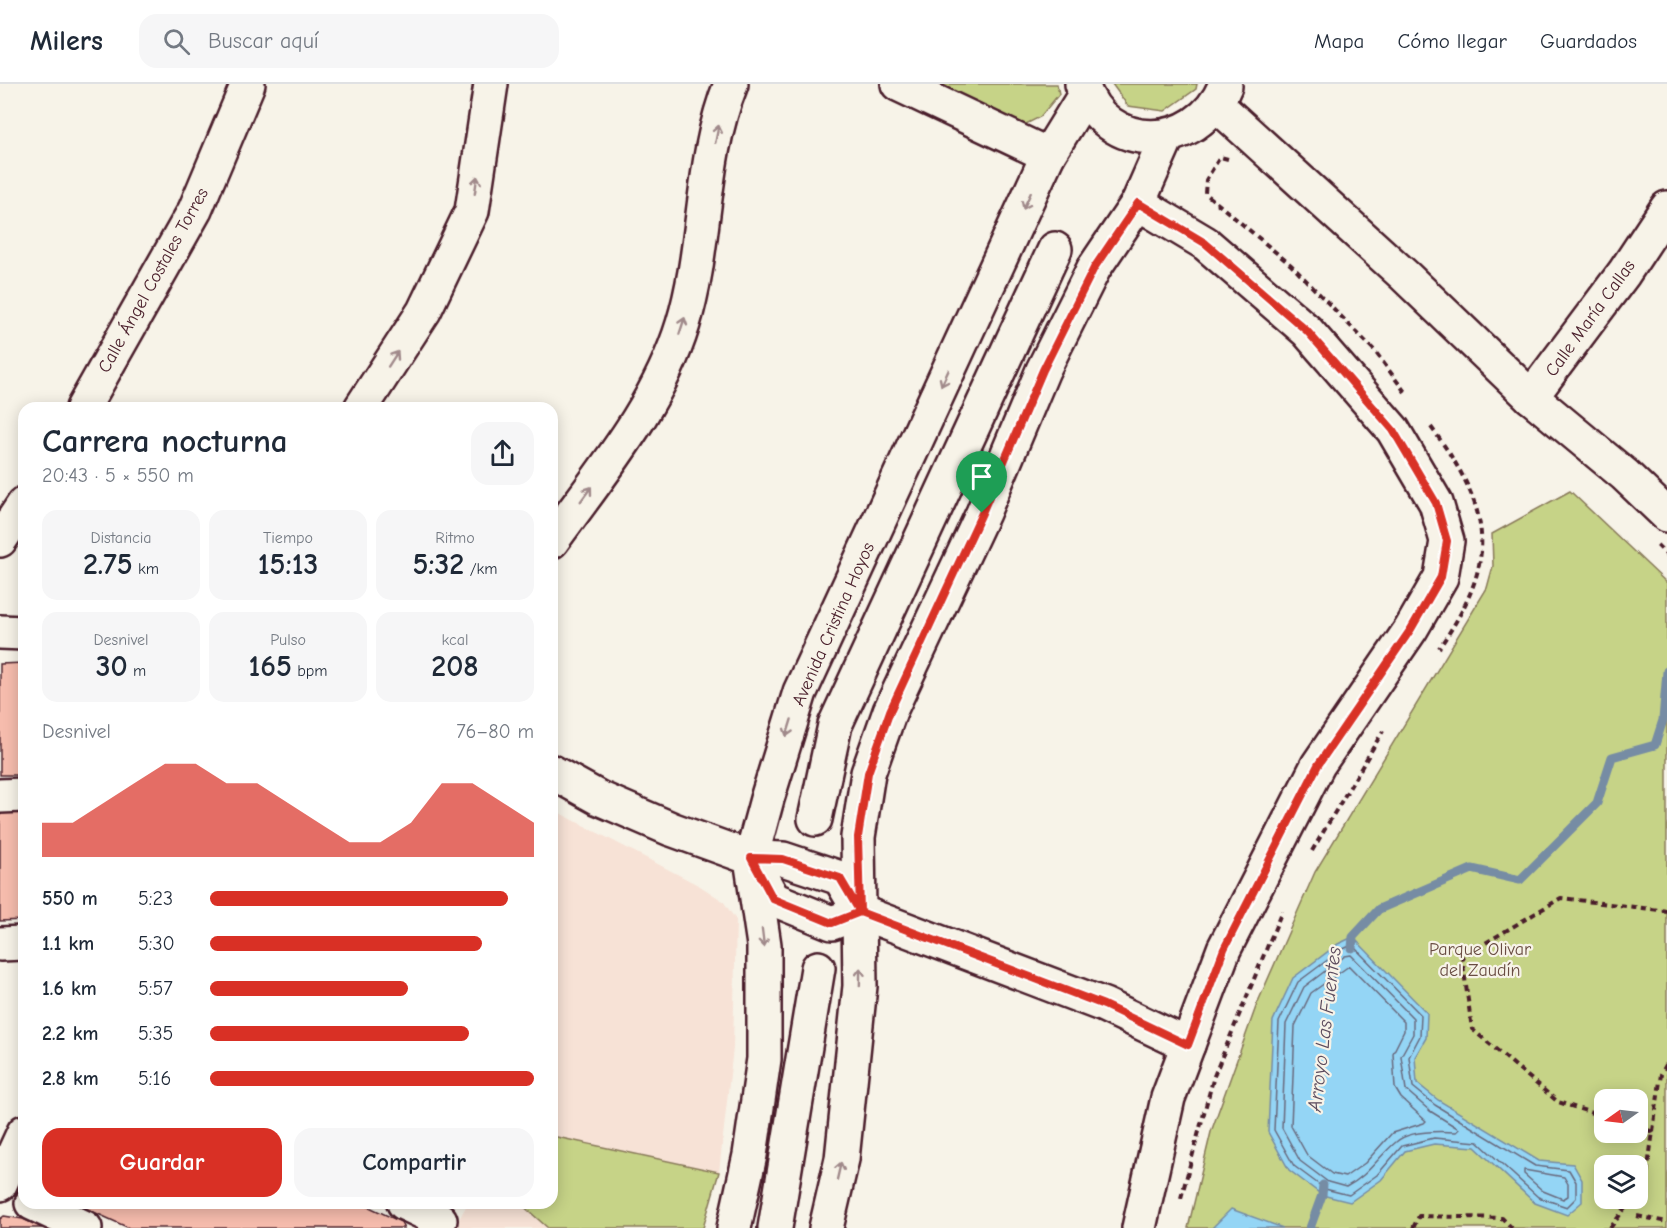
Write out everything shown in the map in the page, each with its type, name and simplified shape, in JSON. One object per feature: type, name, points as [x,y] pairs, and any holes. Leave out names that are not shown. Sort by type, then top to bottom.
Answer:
[{"type":"street","name":"Calle Ángel Costales Torres","points":[[86,402],[195,210],[248,84]]},
{"type":"street","points":[[365,402],[424,311],[472,211],[491,84]]},
{"type":"street","points":[[558,533],[650,403],[683,325],[698,257],[723,106],[731,84]]},
{"type":"street","points":[[898,84],[1048,155]]},
{"type":"street","points":[[1084,89],[1104,119],[1132,135],[1167,137],[1201,121],[1221,94],[1531,397],[1625,474],[1667,515]]},
{"type":"street","name":"Avenida Cristina Hoyos","points":[[734,1228],[750,1155],[764,1059],[764,945],[751,858],[800,692],[1048,155],[1084,89]]},
{"type":"street","points":[[826,1228],[842,1158],[860,986],[858,837],[868,773],[890,711],[982,513],[1043,370],[1094,268],[1138,203],[1167,137]]},
{"type":"street","points":[[1138,203],[1205,243],[1307,331],[1393,430],[1436,503],[1447,541],[1441,577],[1411,629],[1318,765],[1224,949],[1168,1098],[1139,1228]]},
{"type":"street","name":"Calle María Callas","points":[[1531,397],[1624,273],[1667,208]]},
{"type":"street","points":[[815,819],[834,725],[1055,249]]},
{"type":"street","points":[[0,540],[18,513]]},
{"type":"street","points":[[0,632],[18,633]]},
{"type":"street","points":[[558,775],[599,798],[671,829],[751,858],[783,859],[840,878],[860,912],[1104,1005],[1188,1045]]},
{"type":"street","points":[[0,795],[18,795]]},
{"type":"street","points":[[751,858],[773,899],[832,923],[860,912]]},
{"type":"street","points":[[0,944],[18,943]]},
{"type":"street","points":[[775,1228],[818,968]]},
{"type":"street","points":[[0,1184],[18,1145]]},
{"type":"street","points":[[0,1188],[18,1196]]},
{"type":"street","points":[[45,1209],[85,1228]]},
{"type":"street","points":[[417,1209],[440,1220],[435,1228]]},
{"type":"path","points":[[1230,160],[1220,157],[1206,180],[1205,193],[1291,265],[1374,350],[1409,398]]},
{"type":"path","points":[[1430,426],[1472,493],[1479,516],[1483,544],[1479,570],[1470,597],[1435,655]]},
{"type":"path","points":[[1308,858],[1384,730]]},
{"type":"path","points":[[1594,1113],[1558,1102],[1472,1029],[1462,957],[1561,898],[1667,911]]},
{"type":"path","points":[[1179,1203],[1214,1076],[1282,910]]},
{"type":"path","points":[[1648,1168],[1661,1074],[1667,1063]]},
{"type":"path","points":[[1648,1130],[1654,1132]]},
{"type":"path","points":[[1610,1228],[1625,1209]]},
{"type":"path","points":[[1413,1228],[1419,1216],[1502,1218],[1512,1228]]},
{"type":"path","points":[[1637,1216],[1667,1222]]},
{"type":"shaded area","points":[[558,812],[700,886],[723,901],[736,920],[733,1048],[719,1172],[558,1137]]},
{"type":"shaded area","points":[[465,1209],[527,1209],[548,1228],[454,1228]]},
{"type":"green space","points":[[932,84],[1057,84],[1059,94],[1040,117],[1022,126]]},
{"type":"green space","points":[[1112,84],[1197,84],[1196,89],[1165,111],[1128,106]]},
{"type":"green space","name":"Parque Olivar del Zaudín","points":[[1570,491],[1667,583],[1667,1228],[1188,1228],[1211,1132],[1257,1004],[1315,872],[1487,588],[1493,566],[1492,534]]},
{"type":"green space","points":[[558,1137],[719,1172],[703,1228],[548,1228],[527,1209],[558,1209]]},
{"type":"water","points":[[1353,937],[1427,1013],[1426,1038],[1415,1057],[1417,1083],[1438,1100],[1539,1161],[1573,1164],[1582,1180],[1582,1202],[1567,1215],[1535,1203],[1475,1147],[1434,1144],[1405,1151],[1381,1180],[1350,1202],[1322,1195],[1289,1170],[1268,1132],[1273,1021],[1293,978],[1338,944]]},
{"type":"water","points":[[1231,1209],[1283,1228],[1212,1228]]},
{"type":"building","points":[[18,663],[18,775],[0,775],[0,664]]},
{"type":"building","points":[[0,811],[18,812],[18,920],[0,921]]},
{"type":"building","points":[[87,1209],[374,1209],[401,1222],[404,1228],[129,1228]]},
{"type":"building","points":[[4,1216],[23,1219],[43,1228],[0,1228],[0,1219]]},
{"type":"waterway","name":"Arroyo Las Fuentes","points":[[1352,948],[1353,937],[1379,909],[1472,869],[1520,880],[1597,803],[1612,757],[1655,745],[1663,720],[1667,671]]},
{"type":"waterway","name":"Arroyo Las Fuentes","points":[[1310,1228],[1322,1195],[1323,1185]]},
{"type":"route","points":[[982,513],[890,711],[868,773],[858,837],[860,912],[840,878],[783,859],[751,858],[773,899],[832,923],[860,912],[1104,1005],[1188,1045],[1224,949],[1318,765],[1411,629],[1441,577],[1447,541],[1436,503],[1393,430],[1307,331],[1205,243],[1138,203],[1094,268],[1043,370],[982,513]]}]
